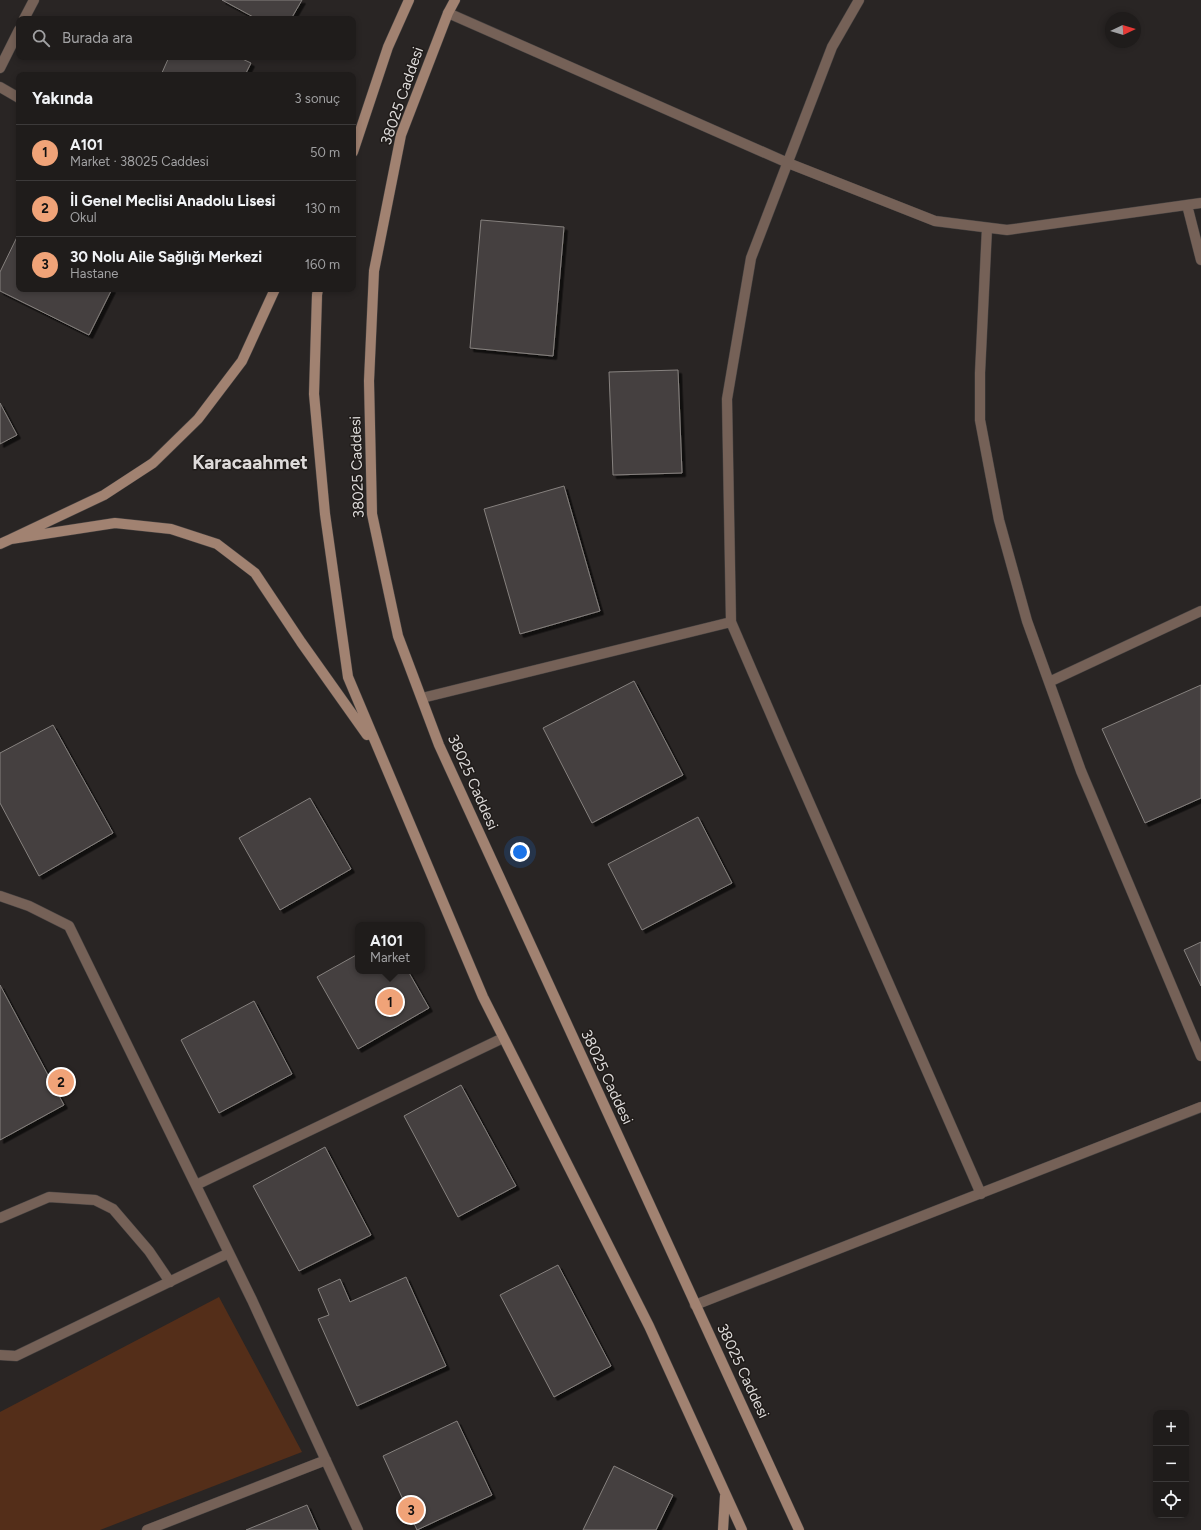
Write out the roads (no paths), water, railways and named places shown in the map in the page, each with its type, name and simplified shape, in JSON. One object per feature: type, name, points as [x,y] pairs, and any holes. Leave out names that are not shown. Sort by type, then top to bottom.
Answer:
[{"type":"main road","name":"38025 Caddesi","points":[[356,143],[388,47],[409,0]]},
{"type":"main road","name":"38025 Caddesi","points":[[455,0],[448,14],[401,135],[374,271],[369,373],[372,514],[398,636],[440,745],[799,1530]]},
{"type":"main road","points":[[356,129],[369,103]]},
{"type":"main road","points":[[0,544],[104,495],[153,463],[198,418],[242,361],[274,292]]},
{"type":"main road","points":[[318,292],[314,394],[325,514],[348,677],[483,998],[649,1326],[742,1530]]},
{"type":"main road","points":[[11,538],[115,522],[171,530],[217,544],[254,573],[378,750]]},
{"type":"main road","points":[[723,1530],[725,1494]]},
{"type":"street","points":[[26,16],[34,0]]},
{"type":"street","points":[[858,0],[832,48],[751,258],[727,398],[731,622],[981,1194]]},
{"type":"street","points":[[448,14],[788,163],[935,221],[1007,230],[1201,204]]},
{"type":"street","points":[[0,68],[16,36]]},
{"type":"street","points":[[0,88],[16,96]]},
{"type":"street","points":[[1187,205],[1201,260]]},
{"type":"street","points":[[987,228],[980,373],[980,420],[999,520],[1027,621],[1081,771],[1201,1056]]},
{"type":"street","points":[[1049,682],[1201,611]]},
{"type":"street","points":[[422,698],[731,622]]},
{"type":"street","points":[[0,896],[29,906],[69,926],[229,1253],[358,1530]]},
{"type":"street","points":[[196,1186],[503,1038]]},
{"type":"street","points":[[695,1305],[1201,1107]]},
{"type":"street","points":[[0,1218],[49,1197],[95,1200],[114,1209],[170,1282]]},
{"type":"street","points":[[0,1355],[16,1356],[229,1253]]},
{"type":"street","points":[[147,1530],[326,1460]]},
{"type":"place","name":"A101","points":[[390,1002]]},
{"type":"place","name":"İl Genel Meclisi Anadolu Lisesi","points":[[61,1082]]},
{"type":"place","name":"30 Nolu Aile Sağlığı Merkezi","points":[[411,1510]]},
{"type":"district","name":"Karacaahmet","points":[[250,462]]}]
